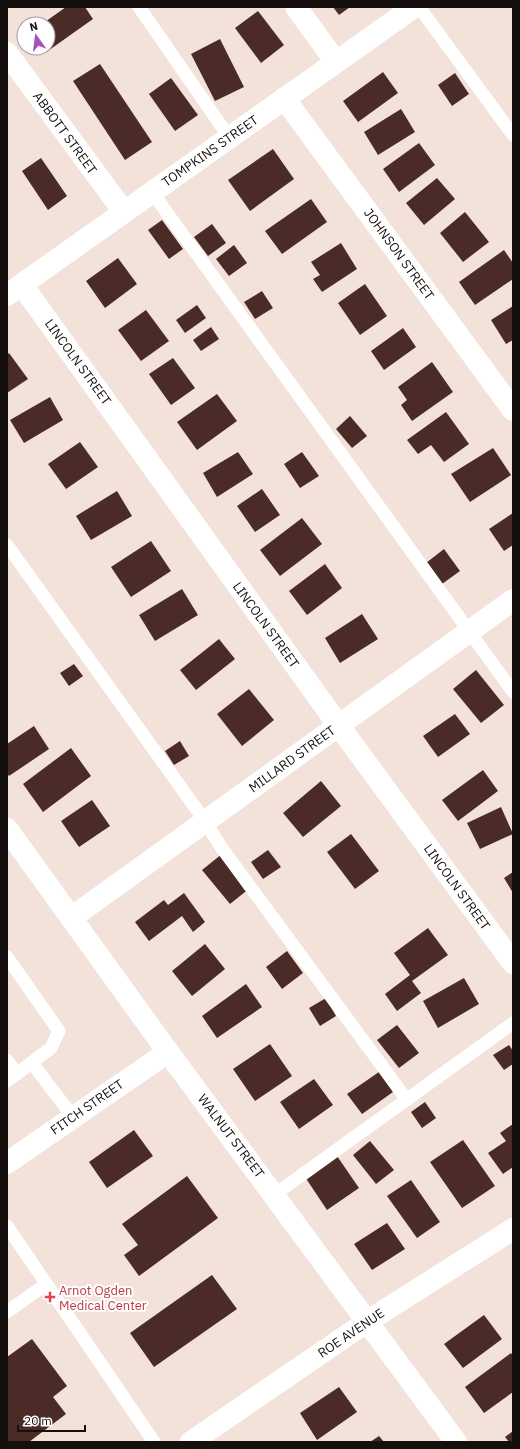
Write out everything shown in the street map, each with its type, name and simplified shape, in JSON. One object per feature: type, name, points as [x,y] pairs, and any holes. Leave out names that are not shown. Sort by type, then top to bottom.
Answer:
[{"type":"street","points":[[296,7],[336,62]]},
{"type":"street","name":"TOMPKINS STREET","points":[[15,290],[414,7]]},
{"type":"street","name":"ABBOTT STREET","points":[[7,53],[124,212]]},
{"type":"street","name":"JOHNSON STREET","points":[[284,98],[513,410]]},
{"type":"street","name":"LINCOLN STREET","points":[[15,290],[513,963]]},
{"type":"street","name":"MILLARD STREET","points":[[71,918],[513,600]]},
{"type":"street","name":"WALNUT STREET","points":[[7,829],[168,1052],[456,1442]]},
{"type":"street","name":"FITCH STREET","points":[[7,1163],[168,1052]]},
{"type":"street","name":"ROE AVENUE","points":[[192,1442],[368,1321],[513,1229]]},
{"type":"lane","points":[[139,7],[230,137]]},
{"type":"lane","points":[[419,7],[513,135]]},
{"type":"lane","points":[[152,192],[513,692]]},
{"type":"lane","points":[[7,545],[205,821],[226,854],[408,1100]]},
{"type":"lane","points":[[7,957],[59,1032],[51,1048],[12,1078],[7,1060]]},
{"type":"lane","points":[[274,1195],[513,1023]]},
{"type":"lane","points":[[32,1063],[73,1117]]},
{"type":"lane","points":[[8,1230],[154,1442]]},
{"type":"lane","points":[[7,1312],[46,1284]]},
{"type":"building","points":[[66,7],[85,7],[93,19],[56,45],[56,16],[53,16]]},
{"type":"building","points":[[333,7],[350,7],[339,15]]},
{"type":"building","points":[[258,11],[284,45],[261,63],[235,28]]},
{"type":"building","points":[[220,39],[244,87],[215,101],[191,54]]},
{"type":"building","points":[[100,64],[152,142],[125,160],[73,81]]},
{"type":"building","points":[[383,72],[398,93],[358,122],[343,101]]},
{"type":"building","points":[[455,73],[469,94],[452,106],[438,85]]},
{"type":"building","points":[[171,78],[198,115],[175,131],[149,94]]},
{"type":"building","points":[[401,109],[415,132],[378,155],[364,132]]},
{"type":"building","points":[[419,143],[435,165],[399,192],[383,169]]},
{"type":"building","points":[[273,149],[294,179],[250,211],[228,180]]},
{"type":"building","points":[[41,158],[67,196],[48,210],[22,171]]},
{"type":"building","points":[[437,178],[455,199],[424,225],[406,203]]},
{"type":"building","points":[[311,199],[327,222],[282,254],[265,231]]},
{"type":"building","points":[[465,212],[489,242],[463,262],[440,233]]},
{"type":"building","points":[[162,220],[183,249],[169,259],[148,230]]},
{"type":"building","points":[[212,224],[226,243],[208,256],[194,237]]},
{"type":"building","points":[[341,243],[357,269],[322,292],[313,279],[320,275],[311,262]]},
{"type":"building","points":[[234,245],[247,263],[229,276],[216,259]]},
{"type":"building","points":[[504,250],[513,263],[513,279],[475,305],[459,282]]},
{"type":"building","points":[[118,258],[137,284],[105,308],[86,281]]},
{"type":"building","points":[[365,284],[387,316],[360,335],[338,303]]},
{"type":"building","points":[[262,291],[273,308],[255,319],[244,302]]},
{"type":"building","points":[[197,305],[206,318],[185,333],[176,320]]},
{"type":"building","points":[[513,306],[513,340],[506,344],[491,320]]},
{"type":"building","points":[[146,310],[169,341],[141,361],[118,330]]},
{"type":"building","points":[[211,327],[219,339],[201,351],[193,340]]},
{"type":"building","points":[[403,328],[416,347],[384,370],[371,351]]},
{"type":"building","points":[[9,353],[28,379],[7,393],[7,355]]},
{"type":"building","points":[[173,358],[195,388],[171,405],[149,374]]},
{"type":"building","points":[[432,362],[453,392],[412,421],[401,405],[407,400],[398,387]]},
{"type":"building","points":[[217,394],[237,421],[197,450],[177,422]]},
{"type":"building","points":[[50,397],[63,420],[24,443],[10,420]]},
{"type":"building","points":[[446,412],[469,444],[444,462],[431,445],[418,454],[407,440]]},
{"type":"building","points":[[350,416],[367,436],[352,448],[336,429]]},
{"type":"building","points":[[80,442],[98,467],[66,489],[48,464]]},
{"type":"building","points":[[493,448],[511,475],[470,502],[451,474]]},
{"type":"building","points":[[238,452],[253,474],[217,497],[203,473]]},
{"type":"building","points":[[302,452],[319,476],[300,488],[284,464]]},
{"type":"building","points":[[262,489],[280,515],[255,532],[237,506]]},
{"type":"building","points":[[117,491],[132,516],[91,540],[76,516]]},
{"type":"building","points":[[513,513],[513,545],[504,551],[489,529]]},
{"type":"building","points":[[302,518],[322,544],[280,576],[260,550]]},
{"type":"building","points":[[151,541],[171,571],[131,597],[111,567]]},
{"type":"building","points":[[444,549],[460,571],[442,584],[426,563]]},
{"type":"building","points":[[325,564],[342,588],[307,615],[289,591]]},
{"type":"building","points":[[182,589],[198,615],[155,641],[139,615]]},
{"type":"building","points":[[362,614],[378,639],[340,663],[325,638]]},
{"type":"building","points":[[219,639],[235,659],[196,690],[180,670]]},
{"type":"building","points":[[74,664],[83,676],[69,686],[60,673]]},
{"type":"building","points":[[476,670],[504,705],[481,723],[453,689]]},
{"type":"building","points":[[249,689],[274,720],[242,746],[217,714]]},
{"type":"building","points":[[455,714],[470,734],[438,757],[423,736]]},
{"type":"building","points":[[34,726],[49,749],[9,776],[7,773],[7,744]]},
{"type":"building","points":[[180,741],[189,756],[174,765],[165,751]]},
{"type":"building","points":[[71,748],[91,776],[43,812],[23,784]]},
{"type":"building","points":[[483,770],[498,791],[458,821],[442,800]]},
{"type":"building","points":[[321,781],[341,806],[303,837],[283,813]]},
{"type":"building","points":[[92,800],[110,826],[79,847],[61,821]]},
{"type":"building","points":[[501,807],[513,834],[480,849],[467,823]]},
{"type":"building","points":[[351,834],[379,871],[355,889],[327,852]]},
{"type":"building","points":[[268,850],[281,867],[263,879],[251,862]]},
{"type":"building","points":[[222,854],[250,888],[230,904],[202,870]]},
{"type":"building","points":[[513,872],[513,893],[504,878]]},
{"type":"building","points":[[184,893],[205,922],[193,932],[182,916],[149,941],[135,922],[164,900],[168,905]]},
{"type":"building","points":[[428,928],[448,955],[412,981],[421,993],[397,1011],[385,994],[410,975],[394,953]]},
{"type":"building","points":[[205,944],[225,969],[192,996],[172,971]]},
{"type":"building","points":[[287,951],[303,973],[282,989],[266,967]]},
{"type":"building","points":[[464,978],[479,1004],[438,1028],[423,1001]]},
{"type":"building","points":[[246,984],[262,1007],[217,1038],[202,1016]]},
{"type":"building","points":[[326,998],[336,1016],[320,1026],[309,1008]]},
{"type":"building","points":[[397,1025],[419,1053],[399,1068],[377,1040]]},
{"type":"building","points":[[270,1044],[292,1076],[255,1101],[233,1069]]},
{"type":"building","points":[[509,1045],[513,1051],[513,1064],[504,1070],[493,1055]]},
{"type":"building","points":[[379,1072],[393,1092],[362,1114],[347,1094]]},
{"type":"building","points":[[314,1079],[333,1105],[299,1129],[280,1102]]},
{"type":"building","points":[[425,1102],[436,1118],[422,1128],[411,1112]]},
{"type":"building","points":[[513,1124],[513,1167],[503,1174],[488,1153],[506,1141],[500,1133]]},
{"type":"building","points":[[134,1130],[153,1156],[107,1188],[89,1162]]},
{"type":"building","points":[[463,1140],[495,1186],[462,1208],[430,1162]]},
{"type":"building","points":[[370,1141],[394,1170],[376,1184],[353,1155]]},
{"type":"building","points":[[337,1156],[359,1188],[327,1210],[305,1177]]},
{"type":"building","points":[[187,1176],[218,1218],[139,1276],[124,1255],[138,1245],[122,1224]]},
{"type":"building","points":[[411,1180],[440,1222],[417,1238],[387,1196]]},
{"type":"building","points":[[387,1223],[405,1249],[372,1270],[354,1244]]},
{"type":"building","points":[[212,1275],[237,1309],[154,1367],[130,1333]]},
{"type":"building","points":[[484,1315],[502,1339],[463,1368],[444,1344]]},
{"type":"building","points":[[32,1339],[67,1386],[53,1397],[66,1414],[29,1442],[7,1442],[7,1357]]},
{"type":"building","points":[[511,1353],[513,1356],[513,1392],[484,1413],[465,1387]]},
{"type":"building","points":[[339,1387],[357,1412],[317,1440],[300,1413]]},
{"type":"building","points":[[513,1431],[513,1442],[509,1442],[505,1437]]},
{"type":"building","points":[[379,1436],[384,1442],[370,1442]]},
{"type":"place","name":"Arnot Ogden Medical Center","points":[[50,1297]]}]
